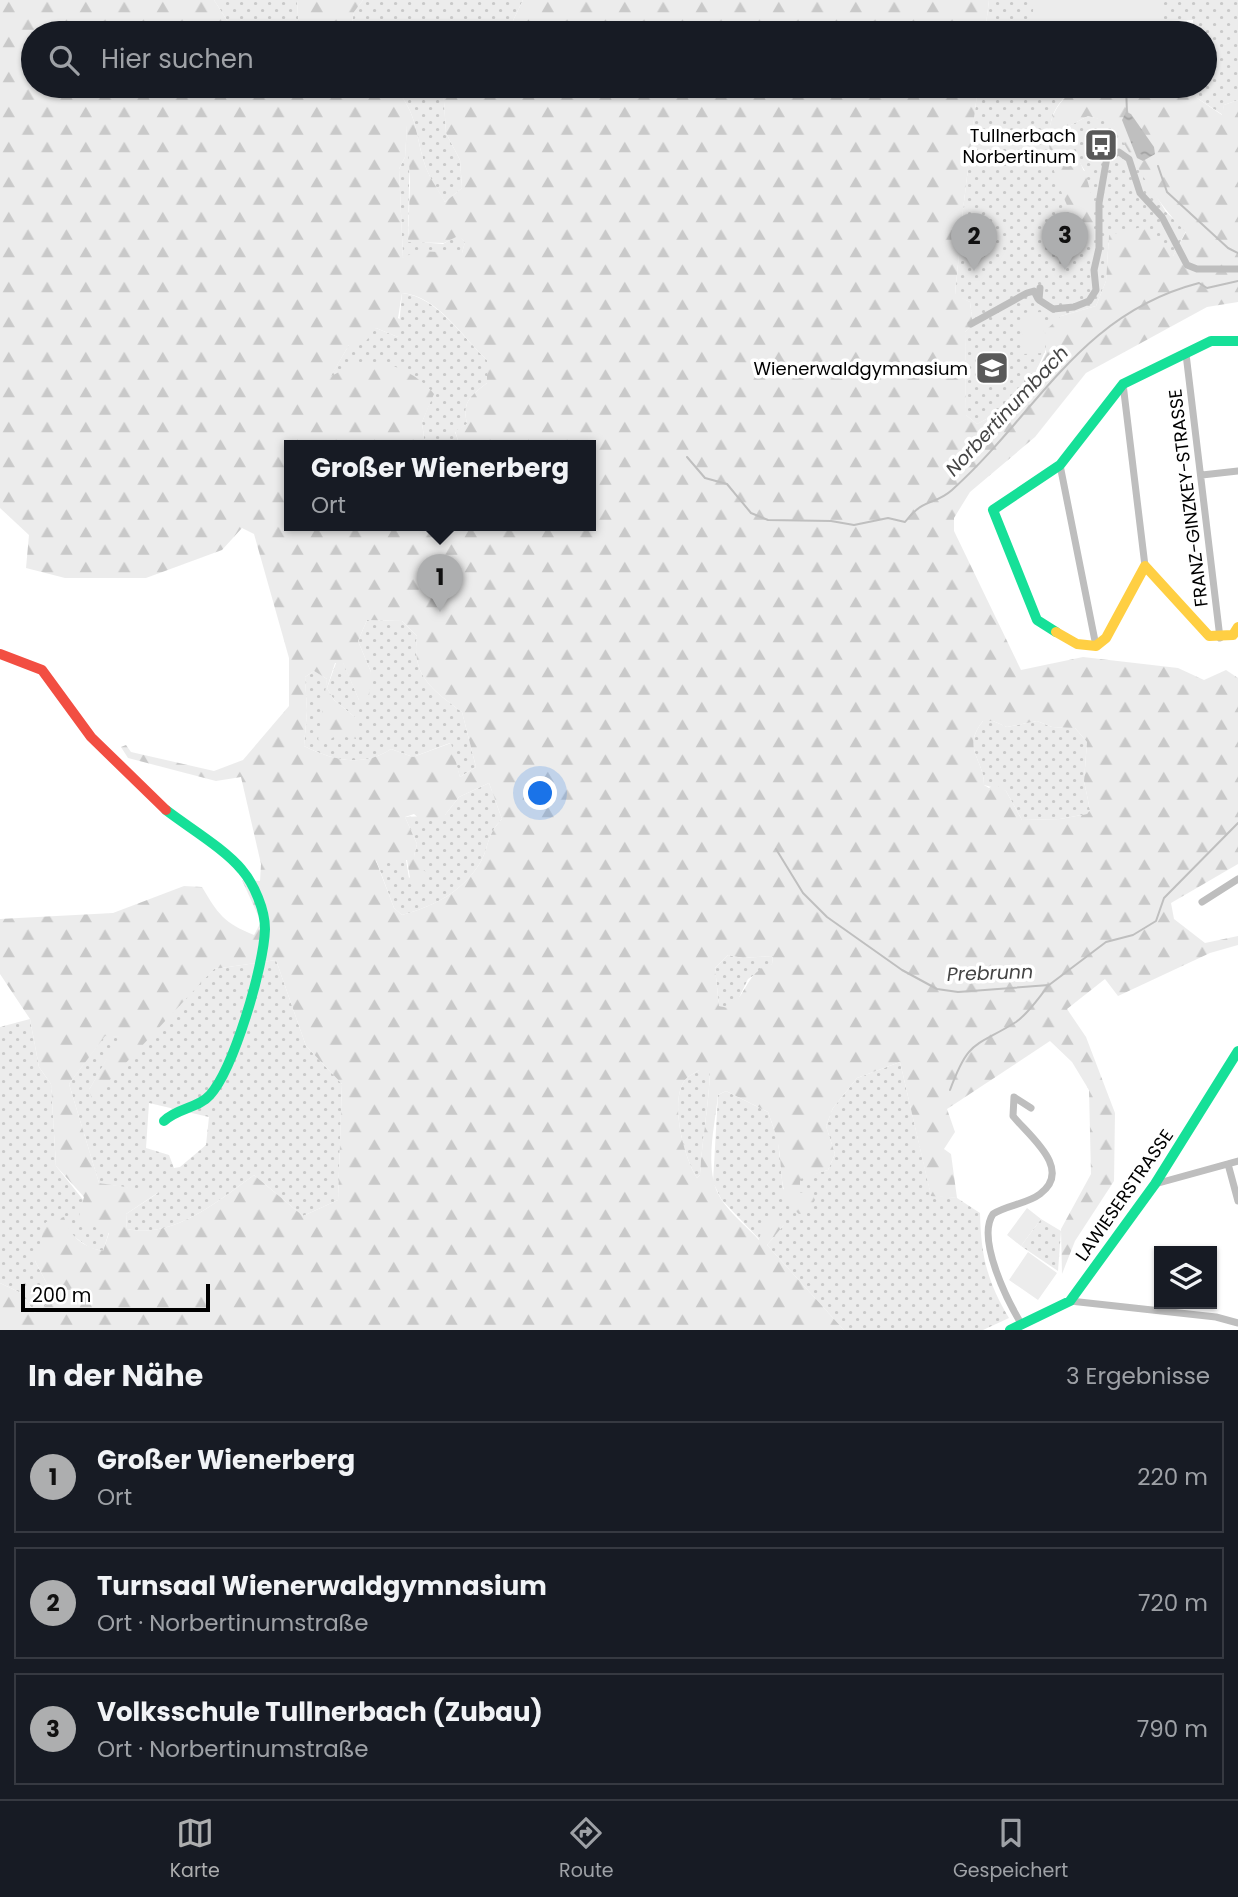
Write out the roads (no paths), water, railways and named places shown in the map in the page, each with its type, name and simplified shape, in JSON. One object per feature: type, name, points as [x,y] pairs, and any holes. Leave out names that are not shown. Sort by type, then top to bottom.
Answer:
[{"type":"street","points":[[971,324],[1034,291],[1039,300],[1053,309],[1074,307],[1089,301],[1096,290],[1094,270],[1099,248],[1102,174],[1107,157],[1119,152],[1129,159],[1140,193],[1162,217],[1187,265],[1238,269]]},
{"type":"street","points":[[1039,300],[1040,288]]},
{"type":"street","points":[[1123,384],[1145,566],[1106,638],[1096,646],[1077,644],[1037,620],[993,510],[1060,465],[1123,384],[1211,341],[1238,341]]},
{"type":"street","name":"FRANZ-GINZKEY-STRASSE","points":[[1186,354],[1220,638]]},
{"type":"street","points":[[1060,465],[1096,646]]},
{"type":"street","points":[[1202,475],[1238,471]]},
{"type":"street","points":[[1145,566],[1209,636],[1220,638],[1233,635],[1238,627]]},
{"type":"street","points":[[0,654],[42,670],[91,737],[119,767],[166,810],[241,868],[255,890],[265,927],[263,941],[248,1008],[228,1062],[218,1085],[207,1099],[173,1112],[164,1121]]},
{"type":"street","points":[[1202,902],[1238,879]]},
{"type":"street","name":"LAWIESERSTRASSE","points":[[1010,1330],[1070,1301],[1155,1184],[1238,1051]]},
{"type":"street","points":[[1022,1325],[1001,1285],[987,1229],[993,1214],[1040,1194],[1049,1182],[1051,1166],[1046,1151],[1013,1116],[1014,1097],[1031,1108]]},
{"type":"street","points":[[1155,1184],[1238,1161]]},
{"type":"street","points":[[1228,1164],[1238,1201]]},
{"type":"street","points":[[1070,1301],[1216,1317],[1238,1323]]},
{"type":"water","points":[[1126,112],[1131,114],[1154,147],[1155,154],[1143,161],[1137,158],[1122,120]]},
{"type":"waterway","points":[[1126,98],[1127,113]]},
{"type":"waterway","points":[[1158,166],[1167,192],[1228,248],[1238,253]]},
{"type":"waterway","name":"Norbertinumbach","points":[[687,457],[705,478],[727,484],[751,513],[768,520],[831,521],[854,525],[888,518],[905,522],[923,505],[952,490],[982,461],[1062,370],[1091,342],[1122,318],[1157,298],[1199,283],[1207,288],[1238,281]]},
{"type":"waterway","name":"Prebrunn","points":[[776,849],[803,893],[827,917],[902,970],[937,989],[958,992],[1049,985],[1106,942],[1133,935],[1156,921],[1164,898],[1238,823]]},
{"type":"waterway","points":[[950,1090],[968,1053],[982,1041],[1021,1018],[1049,985]]},
{"type":"place","name":"Tullnerbach Norbertinum","points":[[1101,145]]},
{"type":"place","name":"Volksschule Tullnerbach (Zubau)","points":[[1065,270]]},
{"type":"place","name":"Turnsaal Wienerwaldgymnasium","points":[[974,271]]},
{"type":"place","name":"Wienerwaldgymnasium","points":[[992,368]]},
{"type":"place","name":"Großer Wienerberg","points":[[440,612]]}]
